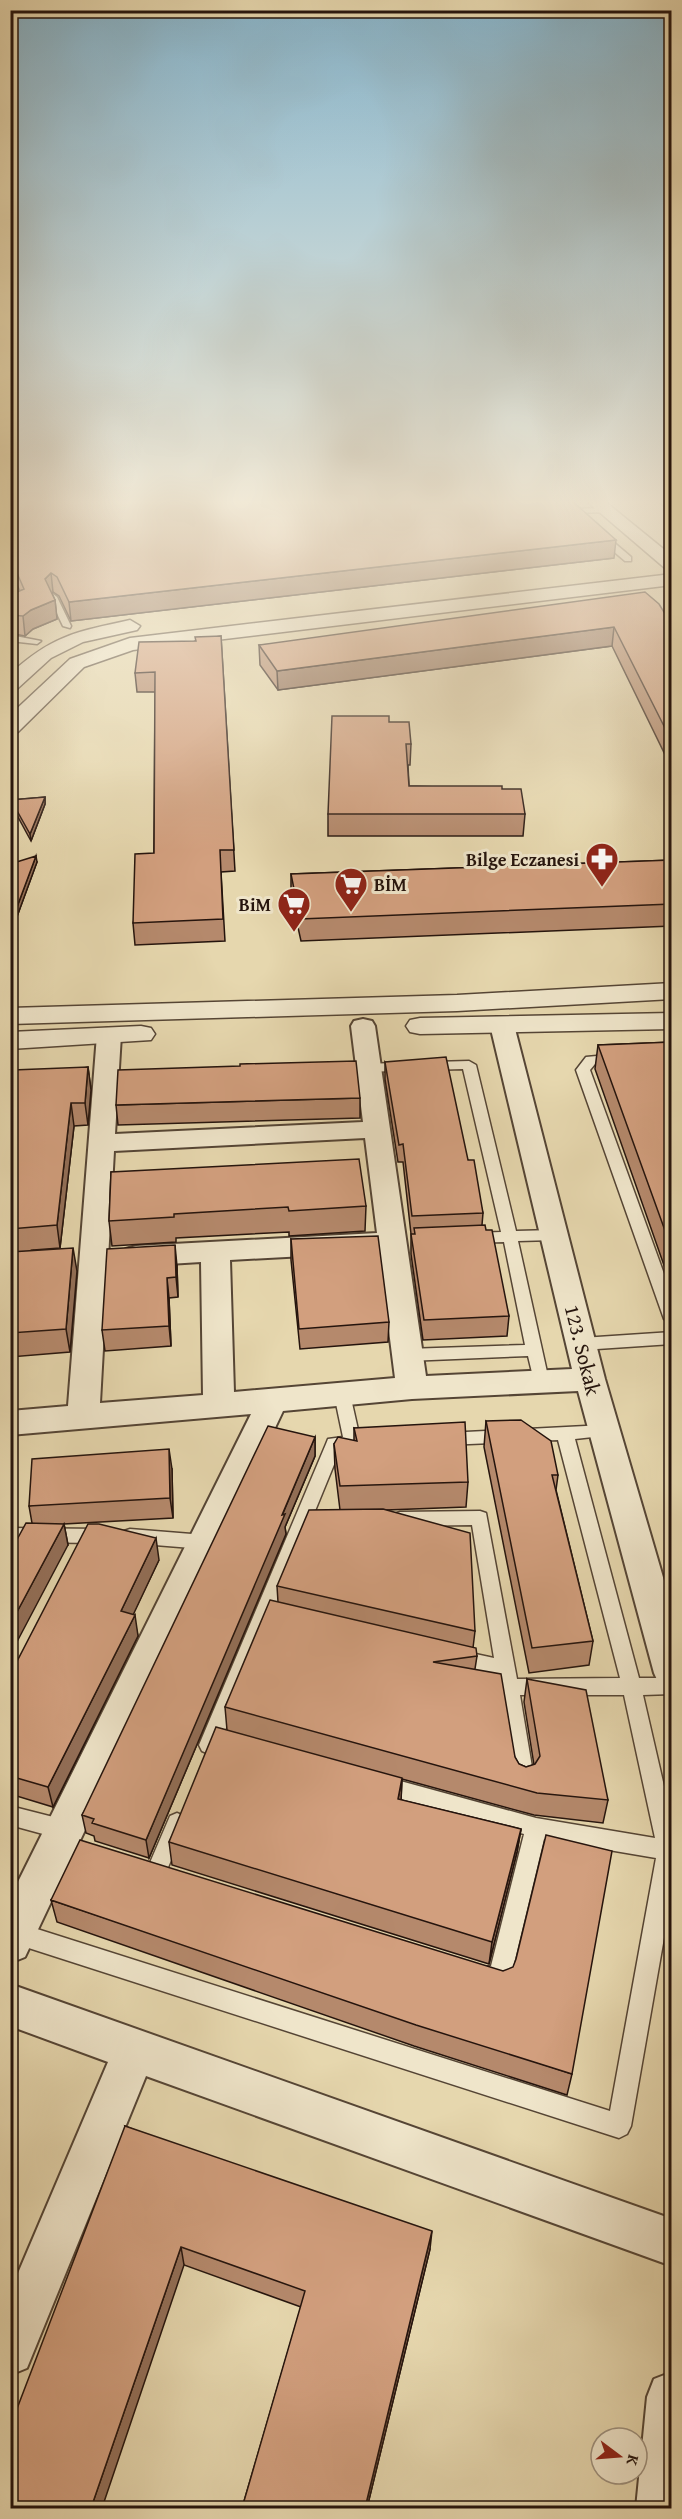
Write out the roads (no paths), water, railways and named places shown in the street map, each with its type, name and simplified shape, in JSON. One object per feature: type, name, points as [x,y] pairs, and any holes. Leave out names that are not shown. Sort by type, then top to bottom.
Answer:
[{"type":"street","points":[[10,685],[44,654],[77,638],[114,628],[217,617]]},
{"type":"street","points":[[10,727],[77,663],[130,644],[359,617]]},
{"type":"street","points":[[10,1016],[456,1003],[672,991]]},
{"type":"street","points":[[10,1041],[363,1026],[672,1021]]},
{"type":"street","name":"123. Sokak","points":[[502,1025],[590,1378],[672,1673]]},
{"type":"street","points":[[363,1026],[357,1068],[377,1129],[371,1172],[398,1241],[407,1356],[412,1388]]},
{"type":"street","points":[[83,1417],[82,1259],[111,1185],[102,1143],[102,1079],[109,1035]]},
{"type":"street","points":[[102,1143],[377,1129]]},
{"type":"street","points":[[82,1259],[398,1241]]},
{"type":"street","points":[[215,1251],[219,1405]]},
{"type":"street","points":[[10,1423],[412,1388],[590,1378]]},
{"type":"street","points":[[13,1938],[68,1840],[204,1542],[273,1400]]},
{"type":"street","points":[[10,2006],[672,2243]]},
{"type":"street","points":[[10,2351],[135,2050]]},
{"type":"street","points":[[662,2508],[672,2397]]},
{"type":"lane","points":[[62,617],[67,626]]},
{"type":"lane","points":[[10,638],[37,641]]},
{"type":"lane","points":[[629,1058],[591,1060],[583,1066],[583,1070],[672,1319]]},
{"type":"lane","points":[[357,1068],[469,1065],[541,1381]]},
{"type":"lane","points":[[463,1239],[554,1235]]},
{"type":"lane","points":[[582,1344],[672,1338]]},
{"type":"lane","points":[[407,1356],[534,1350]]},
{"type":"lane","points":[[203,1759],[334,1444],[359,1443],[342,1394]]},
{"type":"lane","points":[[424,1440],[604,1431]]},
{"type":"lane","points":[[13,1938],[619,2126],[670,1852],[632,1686],[565,1433]]},
{"type":"lane","points":[[385,1520],[480,1518],[524,1779]]},
{"type":"lane","points":[[302,1521],[326,1521]]},
{"type":"lane","points":[[10,1535],[165,1537],[204,1542]]},
{"type":"lane","points":[[74,1557],[85,1536]]},
{"type":"lane","points":[[264,1612],[287,1617]]},
{"type":"lane","points":[[437,1653],[508,1678],[632,1686],[672,1686]]},
{"type":"lane","points":[[212,1738],[234,1744]]},
{"type":"lane","points":[[368,1781],[536,1828],[670,1852]]},
{"type":"lane","points":[[156,1872],[182,1810]]},
{"type":"lane","points":[[10,1815],[68,1840]]},
{"type":"lane","points":[[465,1969],[500,1980],[536,1828]]},
{"type":"lane","points":[[135,1866],[179,1879]]},
{"type":"place","name":"Bilge Eczanesi","points":[[602,888]]},
{"type":"place","name":"BİM","points":[[351,913]]},
{"type":"place","name":"BiM","points":[[294,933]]}]
